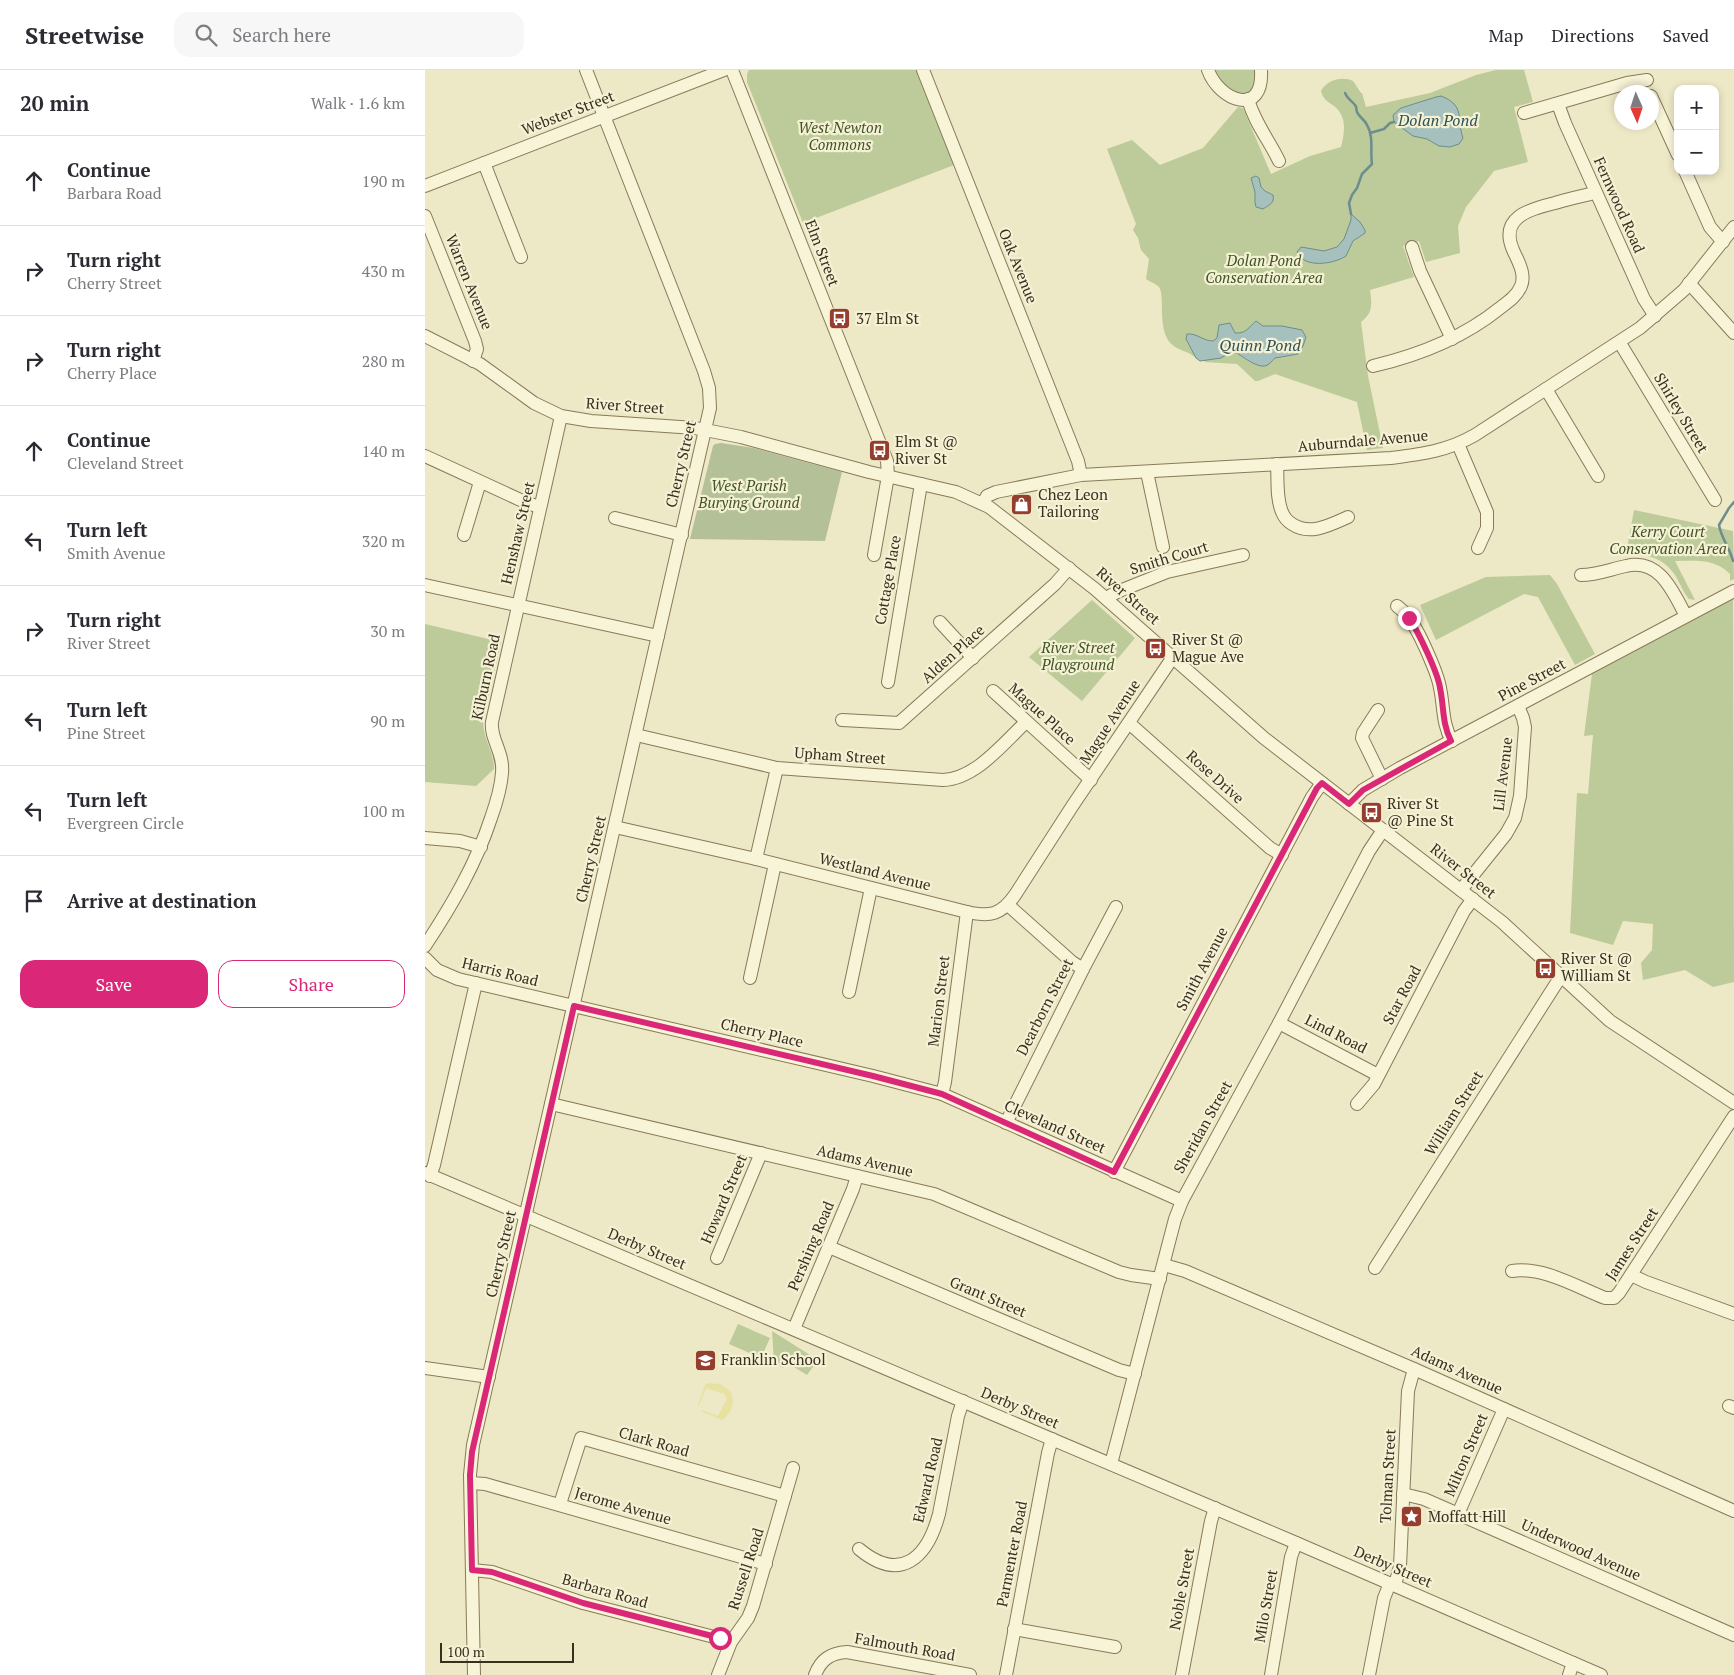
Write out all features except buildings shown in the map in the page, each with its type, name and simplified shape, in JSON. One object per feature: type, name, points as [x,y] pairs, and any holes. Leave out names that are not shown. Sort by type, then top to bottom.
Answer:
[{"type":"street","name":"Cherry Street","points":[[474,1675],[472,1452],[682,536],[710,403],[706,378],[586,70]]},
{"type":"street","name":"Webster Street","points":[[425,186],[724,70]]},
{"type":"street","name":"Elm Street","points":[[732,70],[887,461],[888,476]]},
{"type":"street","name":"Oak Avenue","points":[[923,70],[1078,461],[1081,475]]},
{"type":"street","points":[[1208,70],[1215,84],[1224,93],[1239,99],[1248,99],[1259,91],[1261,70]]},
{"type":"street","points":[[1524,113],[1627,83],[1649,81]]},
{"type":"street","points":[[1248,99],[1257,122],[1269,140],[1279,161]]},
{"type":"street","name":"Fernwood Road","points":[[1558,104],[1595,193],[1644,299],[1655,316]]},
{"type":"street","points":[[1659,113],[1674,146]]},
{"type":"street","points":[[484,163],[521,256]]},
{"type":"street","points":[[1687,175],[1710,227],[1723,242]]},
{"type":"street","points":[[1373,366],[1419,353],[1452,339],[1491,316],[1512,299],[1522,283],[1522,272],[1511,244],[1510,236],[1512,225],[1519,215],[1534,208],[1595,193]]},
{"type":"street","name":"Warren Avenue","points":[[425,216],[475,341],[477,349],[473,361]]},
{"type":"street","name":"Auburndale Avenue","points":[[983,503],[987,496],[996,492],[1081,475],[1403,456],[1439,451],[1458,444],[1620,343],[1655,316],[1689,283],[1734,227]]},
{"type":"street","points":[[1412,246],[1420,272],[1452,339]]},
{"type":"street","points":[[1689,283],[1734,333]]},
{"type":"street","name":"River Street","points":[[425,336],[494,373],[534,403],[561,416],[591,421],[705,430],[757,440],[888,476],[956,492],[983,503],[1106,598],[1257,731],[1502,922],[1621,1029],[1734,1103]]},
{"type":"street","name":"Shirley Street","points":[[1620,343],[1715,500]]},
{"type":"street","points":[[1546,389],[1598,476]]},
{"type":"street","name":"Henshaw Street","points":[[561,416],[518,605],[658,636]]},
{"type":"street","points":[[1458,444],[1487,512],[1487,528],[1478,548]]},
{"type":"street","points":[[425,456],[527,503],[541,507]]},
{"type":"street","points":[[1277,464],[1281,510],[1288,521],[1300,528],[1311,530],[1348,518]]},
{"type":"street","points":[[1147,472],[1163,547]]},
{"type":"street","points":[[874,556],[888,476]]},
{"type":"street","points":[[464,535],[480,482]]},
{"type":"street","name":"Cottage Place","points":[[888,682],[921,484]]},
{"type":"street","points":[[615,518],[682,536]]},
{"type":"street","name":"Smith Court","points":[[1106,598],[1167,572],[1243,554]]},
{"type":"street","points":[[1581,576],[1598,574],[1632,565],[1649,567],[1668,582],[1686,616]]},
{"type":"street","name":"Alden Place","points":[[842,720],[899,724],[1055,584],[1069,568]]},
{"type":"street","points":[[425,585],[518,605]]},
{"type":"street","name":"Pine Street","points":[[1349,804],[1363,790],[1382,778],[1734,591]]},
{"type":"street","name":"Kilburn Road","points":[[425,946],[460,890],[481,847],[493,814],[501,778],[501,756],[493,734],[492,725],[518,605]]},
{"type":"street","points":[[1397,606],[1412,622],[1437,678],[1441,689],[1445,724],[1451,741]]},
{"type":"street","points":[[940,622],[973,658]]},
{"type":"street","name":"Mague Avenue","points":[[1008,905],[1073,804],[1173,657]]},
{"type":"street","name":"Mague Place","points":[[993,692],[1091,780]]},
{"type":"street","name":"Lill Avenue","points":[[1461,890],[1509,829],[1518,812],[1525,732],[1523,718],[1518,706]]},
{"type":"street","points":[[1378,710],[1363,733],[1362,738],[1382,778]]},
{"type":"street","name":"Upham Street","points":[[636,736],[777,768],[938,780],[952,779],[973,770],[1026,722]]},
{"type":"street","name":"Rose Drive","points":[[1129,723],[1270,848],[1282,855]]},
{"type":"street","points":[[756,860],[777,768]]},
{"type":"street","name":"Smith Avenue","points":[[1114,1172],[1312,797],[1322,783]]},
{"type":"street","name":"Westland Avenue","points":[[615,827],[775,864],[967,912],[991,914],[998,912],[1008,905]]},
{"type":"street","name":"Sheridan Street","points":[[1111,1464],[1175,1219],[1182,1201],[1279,1023],[1369,851],[1383,830]]},
{"type":"street","points":[[425,838],[461,841],[481,847]]},
{"type":"street","points":[[749,978],[775,864]]},
{"type":"street","points":[[849,992],[871,888]]},
{"type":"street","name":"Star Road","points":[[1357,1104],[1371,1088],[1379,1074],[1460,920],[1473,899]]},
{"type":"street","points":[[1008,905],[1072,962],[1083,969]]},
{"type":"street","name":"Dearborn Street","points":[[1005,1123],[1116,907]]},
{"type":"street","name":"Marion Street","points":[[942,1094],[967,912]]},
{"type":"street","name":"Harris Road","points":[[425,958],[442,972],[453,977],[574,1006]]},
{"type":"street","name":"William Street","points":[[1375,1268],[1561,976]]},
{"type":"street","points":[[428,1174],[436,1156],[476,983]]},
{"type":"street","name":"Cherry Place","points":[[574,1006],[942,1094]]},
{"type":"street","name":"Lind Road","points":[[1279,1023],[1379,1074]]},
{"type":"street","name":"Cleveland Street","points":[[942,1094],[1182,1201]]},
{"type":"street","name":"Adams Avenue","points":[[551,1104],[946,1198],[1119,1272],[1131,1276],[1160,1279]]},
{"type":"street","name":"James Street","points":[[1512,1271],[1541,1272],[1608,1299],[1617,1296],[1734,1116]]},
{"type":"street","name":"Howard Street","points":[[717,1258],[761,1153]]},
{"type":"street","name":"Derby Street","points":[[428,1174],[1296,1542],[1392,1584],[1571,1669],[1601,1675]]},
{"type":"street","name":"Pershing Road","points":[[794,1329],[857,1176]]},
{"type":"street","name":"Grant Street","points":[[829,1247],[1110,1366],[1135,1374]]},
{"type":"street","name":"Adams Avenue","points":[[1164,1265],[1193,1275],[1414,1369],[1734,1511]]},
{"type":"street","points":[[1631,1275],[1734,1314]]},
{"type":"street","points":[[425,1368],[489,1377]]},
{"type":"street","name":"Tolman Street","points":[[1369,1675],[1384,1598],[1400,1566],[1408,1390],[1414,1369]]},
{"type":"street","name":"Edward Road","points":[[859,1549],[878,1562],[897,1566],[912,1560],[921,1551],[937,1522],[958,1416],[963,1401]]},
{"type":"street","name":"Milton Street","points":[[1458,1514],[1504,1409]]},
{"type":"street","name":"Clark Road","points":[[560,1504],[581,1438],[785,1496]]},
{"type":"street","name":"Parmenter Road","points":[[1005,1675],[1052,1439]]},
{"type":"street","name":"Russell Road","points":[[718,1675],[731,1642],[752,1610],[793,1468]]},
{"type":"street","name":"Jerome Avenue","points":[[471,1483],[485,1484],[560,1504],[765,1564]]},
{"type":"street","name":"Underwood Avenue","points":[[1403,1494],[1418,1496],[1734,1635]]},
{"type":"street","name":"Noble Street","points":[[1182,1675],[1215,1508]]},
{"type":"street","name":"Milo Street","points":[[1271,1675],[1291,1557],[1296,1542]]},
{"type":"street","name":"Barbara Road","points":[[472,1570],[492,1572],[583,1603],[731,1642]]},
{"type":"street","points":[[1014,1630],[1115,1647]]},
{"type":"street","name":"Falmouth Road","points":[[815,1675],[819,1666],[826,1658],[847,1652],[970,1675]]},
{"type":"green space","name":"West Newton Commons","points":[[749,70],[916,70],[954,165],[803,223],[747,82]]},
{"type":"green space","points":[[1213,70],[1257,70],[1253,90],[1248,94],[1232,90],[1220,80]]},
{"type":"green space","name":"Dolan Pond Conservation Area","points":[[1496,70],[1524,70],[1533,102],[1514,107],[1528,162],[1494,171],[1466,207],[1458,226],[1460,253],[1426,262],[1419,241],[1403,246],[1414,277],[1370,290],[1370,312],[1361,322],[1368,376],[1383,448],[1367,450],[1357,402],[1275,374],[1255,381],[1237,364],[1205,362],[1194,335],[1187,342],[1195,353],[1196,358],[1171,344],[1163,326],[1161,291],[1159,287],[1146,279],[1149,259],[1141,250],[1138,238],[1133,230],[1136,224],[1107,149],[1132,140],[1160,165],[1203,148],[1238,107],[1243,108],[1271,174],[1310,156],[1341,147],[1344,130],[1343,119],[1338,110],[1326,100],[1321,91],[1327,84],[1335,80],[1353,81],[1362,93],[1366,107],[1430,93],[1476,75]]},
{"type":"green space","name":"West Parish Burying Ground","points":[[721,443],[754,448],[842,472],[825,541],[690,539],[713,446]]},
{"type":"green space","name":"Kerry Court Conservation Area","points":[[1634,510],[1733,531],[1734,579],[1730,581],[1730,574],[1718,565],[1697,561],[1675,561],[1695,600],[1689,599],[1666,564],[1641,554],[1626,554]]},
{"type":"green space","points":[[1550,575],[1557,584],[1595,654],[1575,665],[1538,597],[1524,594],[1436,640],[1420,605],[1486,577]]},
{"type":"green space","points":[[1733,599],[1734,982],[1713,987],[1685,970],[1643,980],[1641,963],[1652,950],[1653,924],[1623,921],[1613,945],[1570,933],[1577,793],[1588,794],[1593,735],[1584,736],[1592,674]]},
{"type":"green space","name":"River Street Playground","points":[[1092,600],[1135,638],[1082,701],[1029,657]]},
{"type":"green space","points":[[425,624],[501,642],[483,721],[494,769],[476,786],[425,782]]},
{"type":"green space","points":[[738,1324],[770,1338],[761,1358],[729,1344]]},
{"type":"green space","points":[[772,1331],[818,1360],[807,1375],[786,1362],[783,1368],[774,1363]]},
{"type":"sand","points":[[708,1383],[720,1384],[731,1392],[732,1408],[722,1420],[701,1411],[718,1416],[727,1399],[724,1394],[706,1388],[698,1405],[705,1385]]},
{"type":"water","name":"Dolan Pond","points":[[1441,96],[1454,104],[1459,113],[1463,138],[1459,144],[1450,147],[1439,146],[1427,139],[1413,136],[1394,122],[1393,115],[1401,108]]},
{"type":"water","points":[[1256,176],[1259,178],[1261,187],[1273,195],[1272,202],[1263,209],[1256,207],[1255,192],[1251,178]]},
{"type":"water","points":[[1351,214],[1360,222],[1365,233],[1353,241],[1346,256],[1327,263],[1312,263],[1306,261],[1297,252],[1301,247],[1324,251],[1337,247],[1344,239],[1351,220]]},
{"type":"water","name":"Quinn Pond","points":[[1256,321],[1263,326],[1282,326],[1302,330],[1306,337],[1298,354],[1275,358],[1265,366],[1254,364],[1235,352],[1231,352],[1221,358],[1200,361],[1196,358],[1186,339],[1187,334],[1191,334],[1213,341],[1217,338],[1219,325],[1230,323],[1235,333],[1239,333],[1247,330]]},
{"type":"waterway","points":[[1345,93],[1348,99],[1356,106],[1358,114],[1366,123],[1371,139],[1372,164],[1362,174],[1357,188],[1352,195],[1349,203],[1351,214]]},
{"type":"waterway","points":[[1370,133],[1384,129],[1394,122]]},
{"type":"waterway","points":[[1733,561],[1719,525],[1734,502]]},
{"type":"place","name":"37 Elm St","points":[[840,319]]},
{"type":"place","name":"Elm St @ River St","points":[[879,451]]},
{"type":"place","name":"Chez Leon Tailoring","points":[[1022,504]]},
{"type":"place","name":"River St @ Mague Ave","points":[[1156,649]]},
{"type":"place","name":"River St @ Pine St","points":[[1371,813]]},
{"type":"place","name":"River St @ William St","points":[[1545,968]]},
{"type":"place","name":"Franklin School","points":[[705,1360]]},
{"type":"place","name":"Moffatt Hill","points":[[1412,1517]]},
{"type":"route","points":[[720,1638],[565,1598],[492,1572],[472,1570],[470,1475],[472,1452],[574,1006],[942,1094],[1114,1172],[1317,788],[1322,783],[1349,804],[1363,790],[1451,741],[1445,724],[1439,682],[1415,627],[1409,618]]}]
